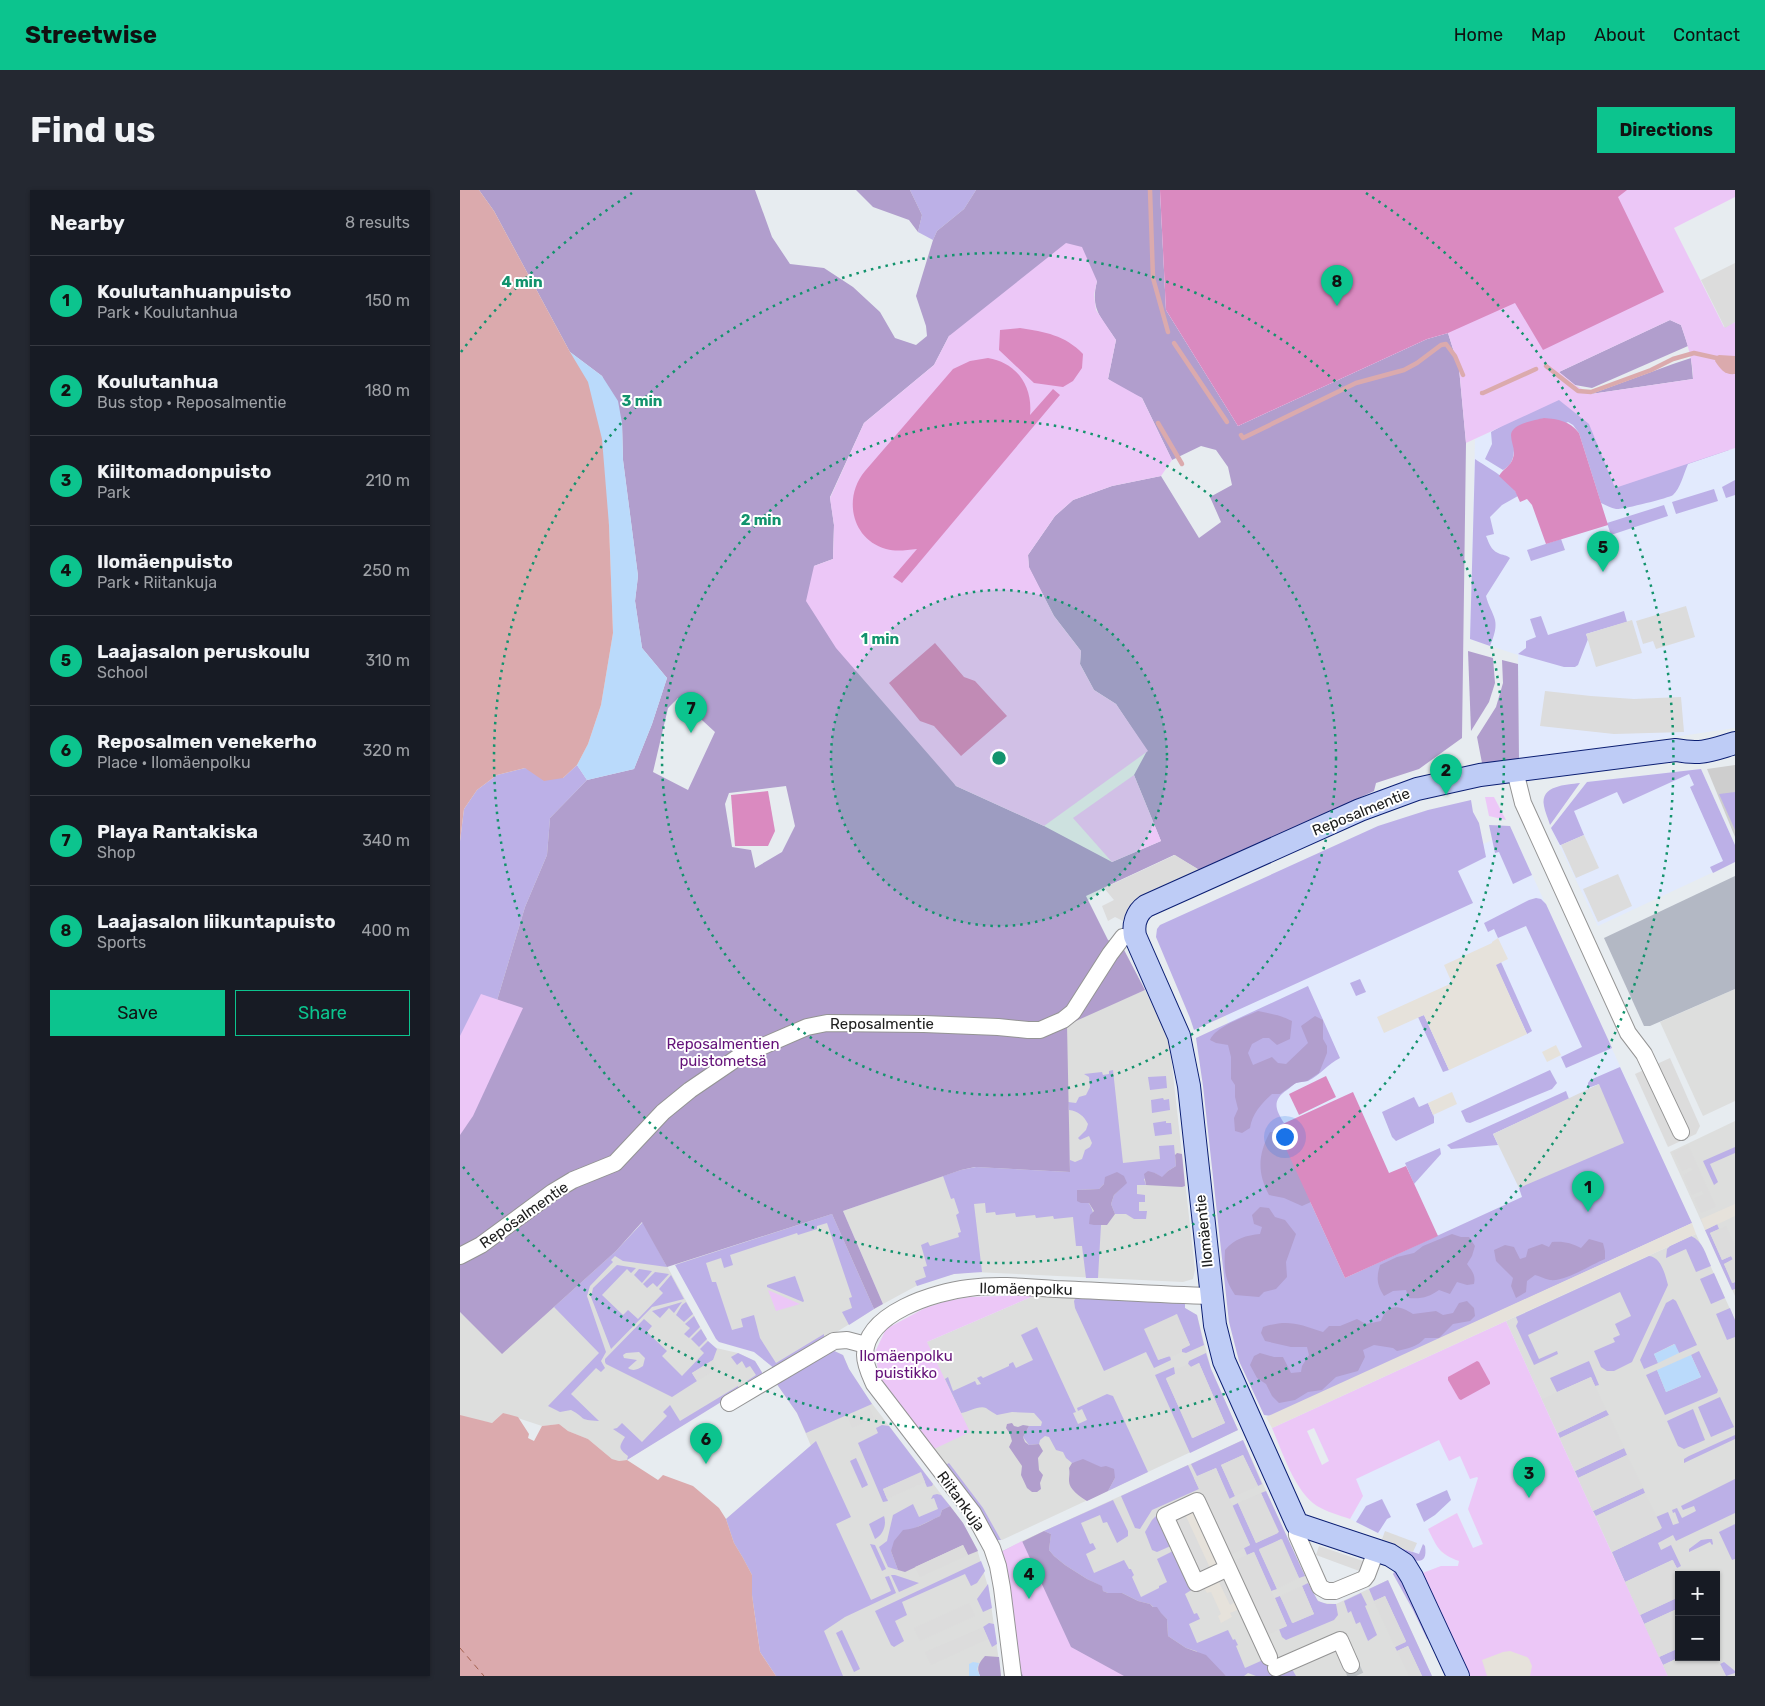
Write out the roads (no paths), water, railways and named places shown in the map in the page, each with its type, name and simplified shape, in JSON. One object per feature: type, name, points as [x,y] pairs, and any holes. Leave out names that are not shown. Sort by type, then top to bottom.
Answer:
[{"type":"street","name":"Reposalmentie","points":[[460,1256],[488,1241],[553,1192],[573,1180],[615,1163],[663,1112],[690,1090],[740,1056],[807,1027],[828,1023],[924,1024],[1040,1030],[1063,1020],[1073,1012],[1110,954],[1128,934],[1146,906],[1360,810],[1402,794],[1480,775],[1676,750],[1694,753],[1711,751],[1734,743]]},
{"type":"street","points":[[1515,770],[1523,803],[1555,876],[1628,1033],[1644,1054],[1681,1132]]},
{"type":"street","name":"Ilomäentie","points":[[1128,934],[1180,1036],[1189,1086],[1214,1325],[1224,1361],[1298,1524],[1297,1535],[1320,1587],[1327,1591],[1334,1591],[1364,1579],[1368,1575],[1376,1551]]},
{"type":"street","name":"Ilomäenpolku","points":[[866,1345],[875,1328],[889,1317],[909,1305],[953,1290],[1005,1286],[1212,1296]]},
{"type":"street","points":[[729,1403],[834,1341],[847,1340],[866,1345]]},
{"type":"street","name":"Riitankuja","points":[[866,1345],[865,1356],[874,1384],[973,1513],[992,1548],[1000,1580],[1013,1676]]},
{"type":"street","points":[[1228,1568],[1196,1582],[1176,1546],[1165,1516],[1197,1501],[1273,1663],[1340,1640],[1351,1664]]},
{"type":"street","points":[[1298,1524],[1398,1559],[1409,1571],[1458,1676]]},
{"type":"waterway","points":[[1150,190],[1153,278],[1168,332]]},
{"type":"waterway","points":[[1174,343],[1227,422]]},
{"type":"waterway","points":[[1241,435],[1243,438],[1356,383],[1404,370],[1441,345],[1446,344],[1455,356],[1463,375]]},
{"type":"waterway","points":[[1546,366],[1578,391],[1591,392],[1651,370],[1673,359],[1694,353],[1721,359]]},
{"type":"waterway","points":[[1482,393],[1536,369]]},
{"type":"waterway","points":[[1158,423],[1182,464]]},
{"type":"tunnel","points":[[1351,1665],[1356,1676]]},
{"type":"place","name":"Laajasalon liikuntapuisto","points":[[1337,306]]},
{"type":"place","name":"Laajasalon peruskoulu","points":[[1603,572]]},
{"type":"place","name":"Playa Rantakiska","points":[[691,733]]},
{"type":"place","name":"Koulutanhua","points":[[1446,795]]},
{"type":"place","name":"Koulutanhuanpuisto","points":[[1588,1212]]},
{"type":"place","name":"Reposalmen venekerho","points":[[706,1464]]},
{"type":"place","name":"Kiiltomadonpuisto","points":[[1529,1498]]},
{"type":"place","name":"Ilomäenpuisto","points":[[1029,1599]]},
{"type":"park label","name":"Reposalmentien puistometsä","points":[[723,1052]]},
{"type":"park label","name":"Ilomäenpolku puistikko","points":[[906,1364]]}]
